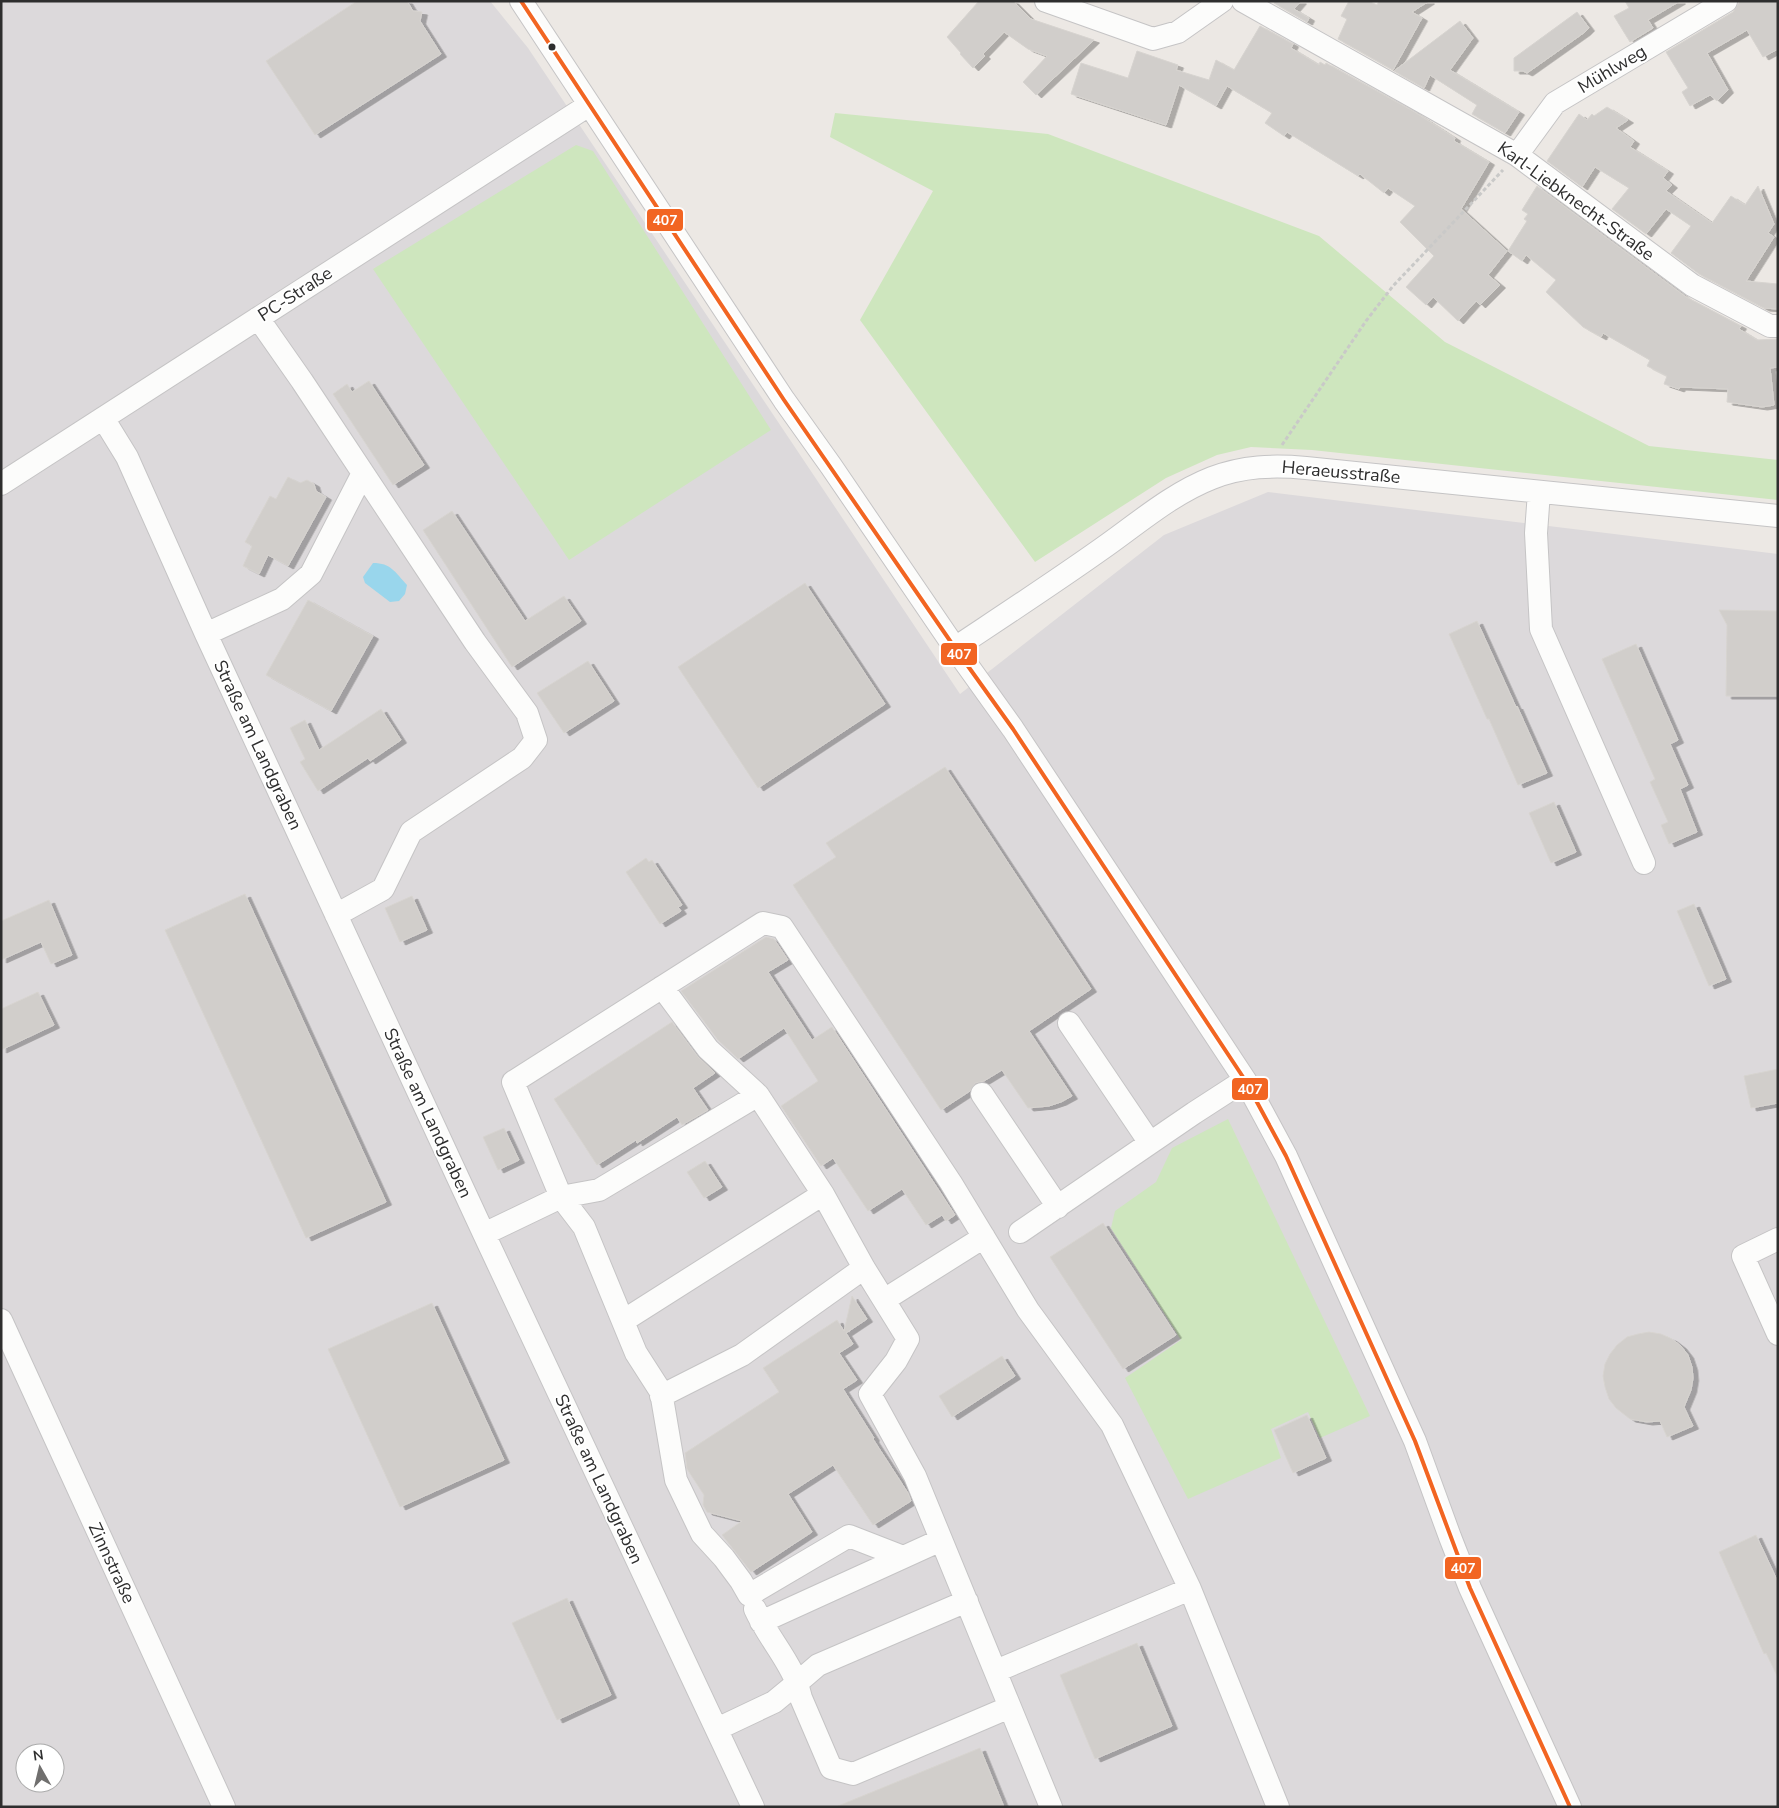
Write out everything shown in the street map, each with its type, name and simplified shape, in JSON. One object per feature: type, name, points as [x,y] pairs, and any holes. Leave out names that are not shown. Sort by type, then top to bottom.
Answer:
[{"type":"street","points":[[521,1],[784,400],[954,648],[1013,729],[1245,1080],[1286,1156],[1415,1440],[1467,1579],[1570,1807]]},
{"type":"street","points":[[1046,1],[1153,39],[1178,32],[1222,1]]},
{"type":"street","name":"Karl-Liebknecht-Straße","points":[[1243,1],[1517,155],[1692,285],[1770,326],[1778,326]]},
{"type":"street","name":"Mühlweg","points":[[1517,155],[1555,103],[1726,1]]},
{"type":"street","name":"PC-Straße","points":[[1,484],[589,105]]},
{"type":"street","points":[[258,318],[475,642],[527,713],[536,740],[522,758],[411,832],[383,889],[336,914]]},
{"type":"street","name":"Straße am Landgraben","points":[[103,418],[127,457],[206,634],[484,1234],[753,1807]]},
{"type":"street","name":"Heraeusstraße","points":[[954,648],[1182,494],[1213,478],[1248,468],[1268,466],[1306,468],[1778,516]]},
{"type":"street","points":[[206,634],[282,599],[311,574],[363,473]]},
{"type":"street","points":[[1539,492],[1536,533],[1541,629],[1644,863]]},
{"type":"street","points":[[1010,1707],[853,1774],[831,1768],[801,1698],[792,1668],[761,1622],[742,1581],[702,1534],[676,1480],[661,1392],[636,1353],[584,1227],[561,1197],[513,1082],[763,923],[782,927],[952,1183],[1028,1310],[1112,1425],[1190,1589],[1278,1807]]},
{"type":"street","points":[[662,988],[708,1049],[758,1095],[823,1194],[864,1268],[908,1339],[896,1361],[870,1394],[915,1476],[1052,1807]]},
{"type":"street","points":[[1069,1023],[1150,1143]]},
{"type":"street","points":[[1020,1232],[1245,1080]]},
{"type":"street","points":[[982,1094],[1058,1207]]},
{"type":"street","points":[[484,1234],[561,1197],[599,1190],[758,1095]]},
{"type":"street","points":[[623,1321],[823,1194]]},
{"type":"street","points":[[884,1300],[984,1237]]},
{"type":"street","points":[[1778,1239],[1743,1256],[1778,1334]]},
{"type":"street","points":[[662,1396],[742,1355],[864,1268]]},
{"type":"street","name":"Zinnstraße","points":[[1,1320],[224,1807]]},
{"type":"street","points":[[749,1595],[848,1536],[903,1557]]},
{"type":"street","points":[[761,1622],[941,1540]]},
{"type":"street","points":[[996,1671],[1190,1589]]},
{"type":"street","points":[[717,1729],[774,1702],[818,1666],[967,1601]]},
{"type":"path","points":[[1268,466],[1366,321],[1392,286],[1517,155]]},
{"type":"shaded area","points":[[1,1],[490,1],[528,48],[960,694],[1164,535],[1268,492],[1778,554],[1778,1807],[1,1807]]},
{"type":"green space","points":[[835,113],[1048,134],[1319,236],[1445,342],[1649,446],[1778,460],[1778,500],[1312,450],[1251,447],[1217,455],[1166,478],[1035,562],[860,320],[933,191],[830,137]]},
{"type":"green space","points":[[576,145],[593,151],[771,430],[569,560],[373,269]]},
{"type":"green space","points":[[1228,1119],[1370,1416],[1320,1438],[1308,1412],[1271,1429],[1281,1458],[1188,1499],[1125,1378],[1181,1340],[1111,1228],[1115,1211],[1156,1182],[1172,1148]]},
{"type":"water","points":[[373,563],[389,567],[407,585],[405,594],[399,601],[390,602],[365,583],[363,577]]},
{"type":"building","points":[[357,1],[407,1],[413,11],[422,12],[420,21],[441,54],[315,135],[266,61]]},
{"type":"building","points":[[979,1],[1013,1],[1031,19],[1094,40],[1036,95],[1023,82],[1047,56],[1028,49],[1004,32],[983,54],[985,56],[973,68],[947,37]]},
{"type":"building","points":[[1275,1],[1301,1],[1294,9],[1309,18],[1307,22],[1274,3]]},
{"type":"building","points":[[1349,1],[1368,1],[1377,5],[1379,1],[1429,1],[1412,12],[1422,18],[1393,70],[1338,39],[1347,19],[1341,16]]},
{"type":"building","points":[[1625,1],[1680,1],[1648,20],[1653,28],[1630,42],[1614,16],[1629,8]]},
{"type":"building","points":[[1740,1],[1778,1],[1778,49],[1763,57],[1747,30],[1707,53],[1728,90],[1717,101],[1710,95],[1690,106],[1682,92],[1688,88],[1666,52],[1733,12]]},
{"type":"building","points":[[1577,12],[1589,28],[1585,32],[1527,73],[1514,71],[1514,58]]},
{"type":"building","points":[[1460,21],[1473,38],[1450,70],[1519,112],[1505,133],[1472,114],[1477,105],[1430,75],[1424,88],[1394,71]]},
{"type":"building","points":[[1260,26],[1293,44],[1291,48],[1319,65],[1320,62],[1325,65],[1326,63],[1413,111],[1455,138],[1454,141],[1489,162],[1461,209],[1507,251],[1488,275],[1500,285],[1480,305],[1476,301],[1458,321],[1433,297],[1426,305],[1406,287],[1434,256],[1400,222],[1415,206],[1388,188],[1384,193],[1360,174],[1358,176],[1287,132],[1284,136],[1265,123],[1272,113],[1227,86],[1216,106],[1179,85],[1166,125],[1071,94],[1081,63],[1128,78],[1137,51],[1178,65],[1176,70],[1209,80],[1216,60],[1234,70]]},
{"type":"building","points":[[1607,107],[1628,120],[1616,128],[1634,141],[1630,147],[1668,171],[1663,178],[1672,185],[1666,191],[1712,223],[1731,196],[1745,205],[1758,186],[1774,224],[1768,233],[1774,237],[1746,281],[1778,284],[1778,309],[1764,308],[1699,274],[1671,253],[1691,226],[1666,209],[1646,234],[1612,209],[1629,188],[1595,167],[1582,187],[1547,161],[1579,114],[1587,120],[1592,114],[1594,116]]},
{"type":"building","points":[[1537,186],[1686,297],[1741,326],[1739,329],[1757,340],[1778,339],[1778,367],[1770,368],[1774,405],[1762,407],[1727,402],[1728,389],[1680,387],[1679,389],[1664,384],[1667,376],[1647,366],[1650,360],[1603,333],[1601,337],[1583,327],[1546,292],[1556,280],[1526,255],[1522,261],[1508,251],[1527,221],[1524,219],[1528,214],[1522,210]]},
{"type":"building","points":[[369,381],[424,465],[393,485],[333,394],[347,384],[352,392]]},
{"type":"building","points":[[288,477],[300,483],[307,480],[314,484],[316,491],[326,497],[288,566],[268,555],[259,574],[243,566],[252,546],[245,542],[270,496],[276,499]]},
{"type":"building","points":[[452,511],[525,621],[564,596],[581,621],[512,667],[423,530]]},
{"type":"building","points":[[805,583],[885,704],[758,788],[678,667]]},
{"type":"building","points":[[308,600],[373,636],[331,711],[266,675]]},
{"type":"building","points":[[1719,610],[1778,611],[1778,696],[1726,696],[1727,625]]},
{"type":"building","points":[[1477,621],[1547,773],[1518,785],[1449,634]]},
{"type":"building","points":[[1636,644],[1678,740],[1670,744],[1688,785],[1680,789],[1697,832],[1669,844],[1661,825],[1668,822],[1650,782],[1655,779],[1602,659]]},
{"type":"building","points":[[588,661],[614,701],[564,733],[537,693]]},
{"type":"building","points":[[381,709],[401,740],[370,761],[368,758],[318,791],[300,762],[305,759],[290,728],[305,720],[319,750]]},
{"type":"building","points":[[945,767],[1091,989],[1029,1031],[1072,1096],[1049,1106],[1028,1108],[1002,1070],[984,1081],[975,1083],[970,1091],[941,1110],[793,885],[836,857],[826,843]]},
{"type":"building","points":[[1554,802],[1576,852],[1551,863],[1529,813]]},
{"type":"building","points":[[646,858],[649,862],[652,860],[682,905],[678,907],[681,911],[660,924],[626,872]]},
{"type":"building","points":[[245,894],[386,1202],[306,1238],[165,930]]},
{"type":"building","points":[[412,896],[427,930],[400,942],[385,908]]},
{"type":"building","points":[[49,900],[72,955],[51,964],[41,942],[1,960],[1,921]]},
{"type":"building","points":[[1694,904],[1726,979],[1709,986],[1677,911]]},
{"type":"building","points":[[766,937],[774,939],[788,960],[768,972],[812,1040],[832,1027],[955,1215],[946,1221],[942,1215],[926,1225],[902,1189],[868,1211],[833,1158],[821,1166],[781,1106],[818,1081],[784,1028],[738,1059],[718,1040],[681,991]]},
{"type":"building","points":[[38,992],[54,1025],[1,1050],[1,1009]]},
{"type":"building","points":[[672,1022],[698,1057],[715,1073],[693,1088],[708,1110],[682,1125],[677,1117],[637,1143],[636,1140],[597,1165],[554,1099]]},
{"type":"building","points":[[1778,1069],[1778,1103],[1751,1108],[1744,1076]]},
{"type":"building","points":[[504,1128],[519,1160],[498,1170],[483,1137]]},
{"type":"building","points":[[705,1161],[722,1187],[704,1198],[687,1172]]},
{"type":"building","points":[[1103,1223],[1176,1335],[1123,1369],[1050,1257]]},
{"type":"building","points":[[852,1296],[867,1319],[846,1333],[853,1344],[839,1353],[857,1380],[843,1389],[908,1493],[911,1501],[873,1525],[833,1465],[788,1494],[812,1532],[751,1572],[722,1535],[742,1521],[707,1512],[703,1505],[704,1495],[687,1469],[685,1453],[779,1392],[763,1368],[837,1320],[844,1331]]},
{"type":"building","points":[[432,1303],[504,1460],[400,1507],[328,1349]]},
{"type":"building","points":[[1649,1332],[1661,1334],[1681,1346],[1688,1355],[1692,1367],[1691,1390],[1684,1407],[1693,1426],[1667,1437],[1660,1421],[1647,1422],[1630,1419],[1616,1408],[1609,1399],[1603,1376],[1605,1364],[1617,1345],[1627,1337]]},
{"type":"building","points":[[1002,1356],[1015,1376],[952,1417],[939,1396]]},
{"type":"building","points":[[1307,1415],[1326,1458],[1293,1473],[1274,1430]]},
{"type":"building","points":[[1756,1535],[1778,1582],[1778,1678],[1766,1653],[1764,1654],[1719,1552]]},
{"type":"building","points":[[567,1598],[611,1695],[557,1720],[512,1623]]},
{"type":"building","points":[[1137,1643],[1172,1726],[1095,1759],[1060,1675]]},
{"type":"building","points":[[980,1748],[1004,1807],[838,1807],[838,1806]]},
{"type":"transit line","name":"407","points":[[521,1],[784,400],[1013,729],[1245,1080],[1286,1156],[1415,1441],[1470,1588],[1570,1807]]}]
